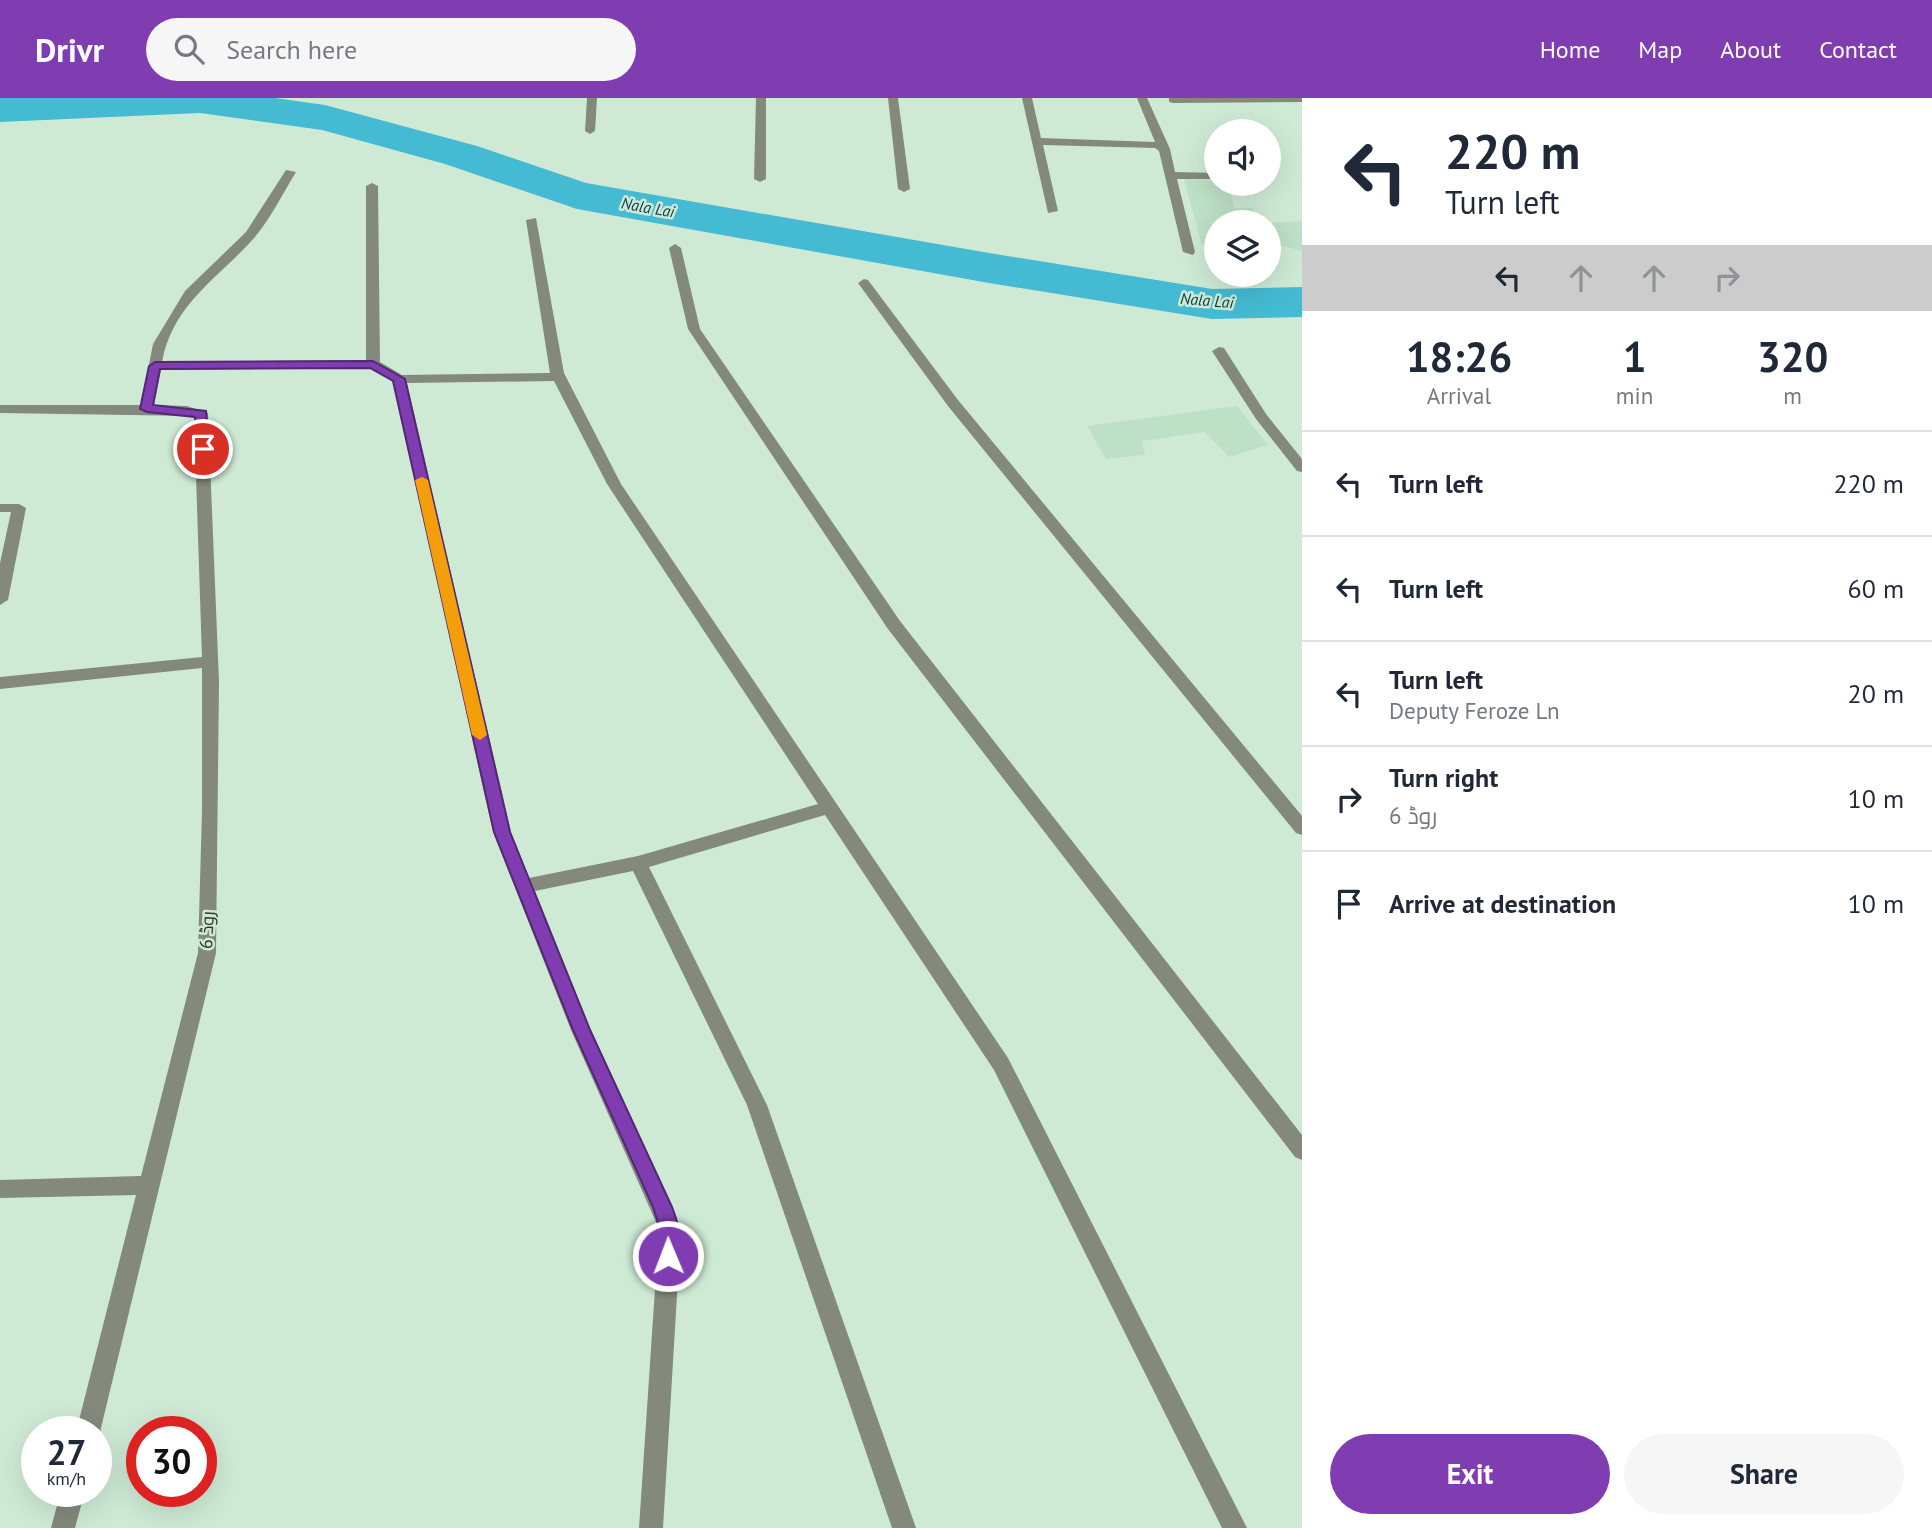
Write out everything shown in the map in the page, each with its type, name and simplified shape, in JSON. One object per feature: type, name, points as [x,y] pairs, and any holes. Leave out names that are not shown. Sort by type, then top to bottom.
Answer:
[{"type":"street","points":[[590,131],[592,98]]},
{"type":"street","points":[[760,179],[761,98]]},
{"type":"street","points":[[893,98],[904,189]]},
{"type":"street","points":[[1027,98],[1052,211]]},
{"type":"street","points":[[1142,98],[1164,149],[1189,252]]},
{"type":"street","points":[[1172,100],[1302,99]]},
{"type":"street","points":[[1036,141],[1158,145],[1164,149]]},
{"type":"street","points":[[0,409],[147,409],[159,344],[191,291],[251,234],[290,172]]},
{"type":"street","points":[[1170,175],[1204,176]]},
{"type":"street","points":[[372,186],[373,364]]},
{"type":"street","points":[[532,220],[559,377],[614,485],[1000,1064],[1235,1528]]},
{"type":"street","points":[[675,248],[694,329],[894,625],[1302,1151]]},
{"type":"street","points":[[864,283],[953,403],[1302,828]]},
{"type":"street","points":[[1219,351],[1261,416],[1302,468]]},
{"type":"street","points":[[155,366],[373,364],[399,379],[559,377]]},
{"type":"street","points":[[399,379],[502,832],[582,1030],[670,1229],[651,1528]]},
{"type":"street","name":"روڈ 6","points":[[92,1416],[206,953],[211,811],[210,662],[201,413],[147,409]]},
{"type":"street","points":[[0,508],[19,508],[0,600]]},
{"type":"street","points":[[0,683],[210,662]]},
{"type":"street","points":[[523,886],[638,863],[829,807]]},
{"type":"street","points":[[638,863],[757,1105],[904,1528]]},
{"type":"street","points":[[0,1189],[150,1185]]},
{"type":"street","points":[[63,1528],[69,1507]]},
{"type":"shaded area","points":[[1184,179],[1204,180],[1204,196],[1232,196],[1234,208],[1253,210],[1204,210],[1202,245]]},
{"type":"shaded area","points":[[1302,221],[1302,251],[1281,245],[1281,222]]},
{"type":"shaded area","points":[[1237,406],[1268,445],[1229,457],[1205,432],[1142,441],[1145,455],[1106,459],[1087,426]]},
{"type":"waterway","name":"Nala Lai","points":[[0,109],[200,100],[325,118],[461,155],[577,195],[989,268],[1212,304],[1302,302]]},
{"type":"slow traffic","points":[[422,480],[480,735]]},
{"type":"route","points":[[203,449],[201,413],[147,409],[155,366],[373,364],[399,379],[502,832],[582,1030],[663,1207],[670,1229],[668,1256]]}]
